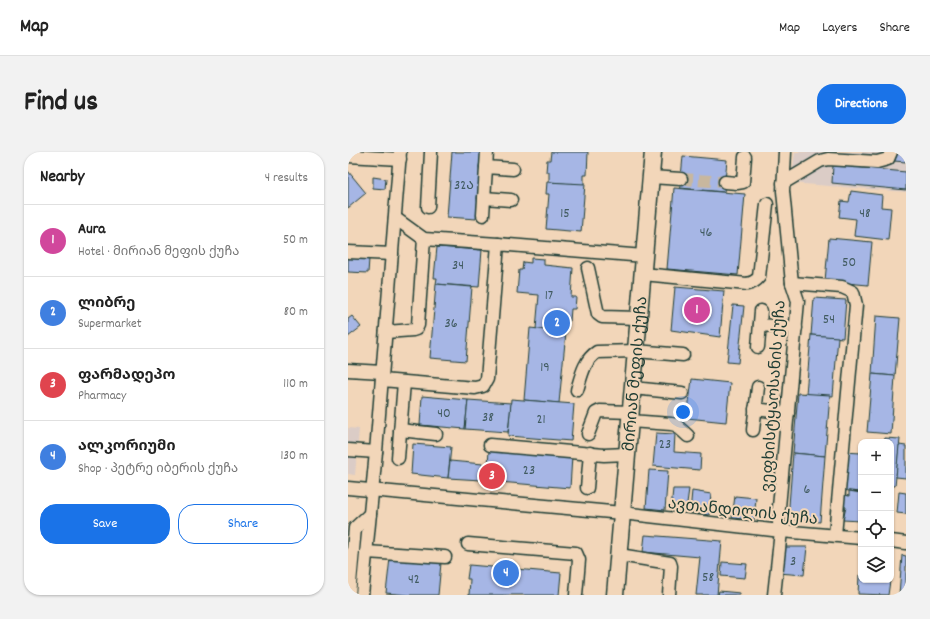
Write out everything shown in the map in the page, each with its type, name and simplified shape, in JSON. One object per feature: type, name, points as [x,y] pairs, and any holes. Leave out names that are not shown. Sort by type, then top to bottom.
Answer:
[{"type":"main road","name":"მირიან მეფის ქუჩა","points":[[615,595],[653,152]]},
{"type":"street","points":[[428,207],[431,152]]},
{"type":"street","points":[[483,215],[487,152]]},
{"type":"street","name":"ვეფხისტყაოსანის ქუჩა","points":[[774,595],[781,530],[778,518],[798,301],[792,283],[783,192],[785,152]]},
{"type":"street","points":[[783,183],[821,156],[828,159],[877,162],[888,159],[891,152]]},
{"type":"street","points":[[348,156],[400,155],[376,452],[362,595]]},
{"type":"street","points":[[725,182],[743,182],[745,157]]},
{"type":"street","points":[[486,167],[513,170]]},
{"type":"street","points":[[651,177],[681,179]]},
{"type":"street","points":[[484,198],[511,200]]},
{"type":"street","points":[[643,274],[747,284],[752,283],[759,276],[767,204]]},
{"type":"street","points":[[395,218],[424,239],[644,256]]},
{"type":"street","points":[[386,332],[413,330],[416,329],[418,325],[424,239]]},
{"type":"street","points":[[348,370],[382,376],[404,382],[475,388],[483,386],[486,383],[498,244]]},
{"type":"street","points":[[348,252],[392,254]]},
{"type":"street","points":[[588,268],[598,314],[602,316],[639,318]]},
{"type":"street","points":[[792,283],[842,287],[853,292],[856,305],[835,535]]},
{"type":"street","points":[[758,347],[761,311]]},
{"type":"street","points":[[760,325],[796,328]]},
{"type":"street","points":[[577,390],[587,362],[596,352],[636,351],[683,355]]},
{"type":"street","points":[[398,458],[404,382]]},
{"type":"street","points":[[753,430],[758,387]]},
{"type":"street","points":[[633,388],[682,393]]},
{"type":"street","points":[[756,409],[788,413]]},
{"type":"street","points":[[588,434],[596,413],[600,411],[671,424],[676,426],[688,436]]},
{"type":"street","points":[[400,430],[436,434]]},
{"type":"street","points":[[490,445],[604,455],[627,454]]},
{"type":"street","points":[[348,450],[376,452]]},
{"type":"street","points":[[587,488],[590,453]]},
{"type":"street","name":"ავთანდილის ქუჩა","points":[[348,488],[622,513],[858,538]]},
{"type":"street","points":[[349,595],[355,528],[370,514]]},
{"type":"street","points":[[894,541],[906,543]]},
{"type":"street","points":[[468,544],[576,553],[579,560],[576,595]]},
{"type":"street","points":[[366,552],[445,557]]},
{"type":"street","points":[[619,555],[670,563],[669,595]]},
{"type":"shaded area","points":[[795,152],[906,152],[906,192],[791,183]]},
{"type":"shaded area","points":[[348,428],[359,429],[355,475],[348,474]]},
{"type":"building","points":[[452,152],[482,152],[476,219],[447,217]]},
{"type":"building","points":[[551,152],[588,152],[587,175],[584,175],[584,185],[549,182],[549,172],[546,172],[547,160],[550,160]]},
{"type":"building","points":[[895,152],[906,152],[906,162],[894,161]]},
{"type":"building","points":[[683,156],[727,160],[724,192],[680,188]]},
{"type":"building","points":[[833,165],[906,172],[906,190],[832,183]]},
{"type":"building","points":[[348,171],[366,193],[348,208]]},
{"type":"building","points":[[373,177],[386,179],[385,189],[373,188]]},
{"type":"building","points":[[547,182],[585,184],[581,232],[546,229],[549,194],[546,194]]},
{"type":"building","points":[[674,188],[745,194],[738,275],[667,269]]},
{"type":"building","points":[[851,191],[882,195],[881,207],[891,208],[888,240],[854,236],[856,219],[839,217],[841,201],[849,202]]},
{"type":"building","points":[[829,238],[872,242],[868,285],[825,281]]},
{"type":"building","points":[[437,247],[482,250],[479,287],[436,284],[437,278],[434,278]]},
{"type":"building","points":[[348,257],[369,259],[368,273],[348,272]]},
{"type":"building","points":[[531,258],[544,259],[544,265],[573,268],[571,297],[576,297],[575,309],[571,309],[570,321],[564,320],[563,331],[536,329],[539,295],[517,293],[519,270],[522,270],[523,262],[531,263]]},
{"type":"building","points":[[436,284],[472,287],[466,361],[430,358]]},
{"type":"building","points":[[675,287],[724,291],[720,337],[671,330]]},
{"type":"building","points":[[814,298],[846,300],[843,338],[811,335]]},
{"type":"building","points":[[733,305],[744,306],[738,363],[727,362]]},
{"type":"building","points":[[352,316],[361,327],[348,337],[348,319]]},
{"type":"building","points":[[876,316],[900,318],[895,376],[872,374]]},
{"type":"building","points":[[530,328],[566,332],[559,403],[524,400]]},
{"type":"building","points":[[811,335],[838,337],[833,396],[806,394]]},
{"type":"building","points":[[872,374],[895,376],[891,434],[867,432]]},
{"type":"building","points":[[692,379],[730,383],[726,422],[687,418]]},
{"type":"building","points":[[798,393],[830,395],[825,456],[793,453]]},
{"type":"building","points":[[422,396],[468,400],[465,429],[420,425]]},
{"type":"building","points":[[511,399],[574,404],[571,441],[508,436]]},
{"type":"building","points":[[468,400],[511,403],[508,432],[465,429]]},
{"type":"building","points":[[656,433],[675,434],[674,452],[701,454],[700,470],[653,466]]},
{"type":"building","points":[[885,438],[900,439],[895,486],[894,439]]},
{"type":"building","points":[[413,444],[451,447],[448,478],[411,474]]},
{"type":"building","points":[[899,445],[906,446],[906,478],[896,477]]},
{"type":"building","points":[[489,450],[572,456],[570,488],[487,481]]},
{"type":"building","points":[[844,452],[858,453],[858,492],[840,490]]},
{"type":"building","points":[[793,453],[825,456],[820,522],[788,519]]},
{"type":"building","points":[[450,461],[483,464],[481,480],[448,478]]},
{"type":"building","points":[[649,470],[668,471],[665,510],[646,508]]},
{"type":"building","points":[[673,489],[689,489],[686,510],[671,508]]},
{"type":"building","points":[[692,491],[711,494],[709,515],[690,512]]},
{"type":"building","points":[[849,491],[858,492],[858,521],[843,520],[846,507],[842,506],[845,495],[849,496]]},
{"type":"building","points":[[899,492],[906,493],[906,514],[897,513]]},
{"type":"building","points":[[735,496],[756,498],[754,520],[732,518]]},
{"type":"building","points":[[645,535],[722,541],[717,595],[696,595],[700,557],[643,552]]},
{"type":"building","points":[[782,547],[807,547],[804,575],[778,573]]},
{"type":"building","points":[[902,555],[906,556],[906,595],[899,595]]},
{"type":"building","points":[[390,558],[441,563],[438,595],[386,593]]},
{"type":"building","points":[[722,562],[747,564],[745,578],[721,576]]},
{"type":"building","points":[[469,565],[561,573],[559,595],[469,595],[470,579],[467,579]]},
{"type":"building","points":[[859,583],[890,583],[888,595],[858,594]]},
{"type":"building","points":[[719,591],[740,593],[740,595],[718,595]]},
{"type":"tunnel","points":[[681,179],[725,182]]},
{"type":"place","name":"Aura","points":[[697,310]]},
{"type":"place","name":"ლიბრე","points":[[557,323]]},
{"type":"place","name":"ფარმადეპო","points":[[492,476]]},
{"type":"place","name":"ალკორიუმი","points":[[506,573]]}]
